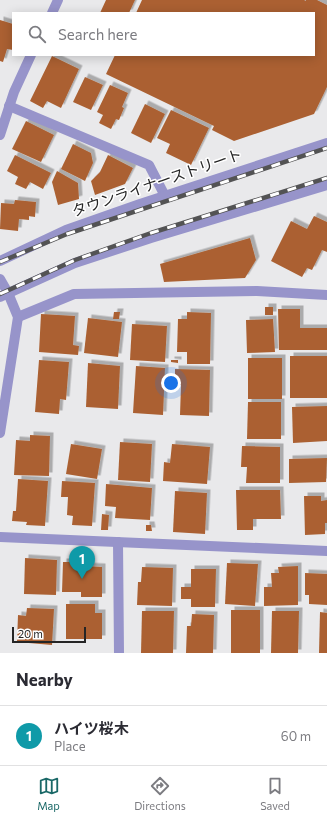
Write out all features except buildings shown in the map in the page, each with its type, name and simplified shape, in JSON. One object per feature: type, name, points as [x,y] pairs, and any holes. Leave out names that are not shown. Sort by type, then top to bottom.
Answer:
[{"type":"street","points":[[52,12],[58,0]]},
{"type":"street","points":[[0,136],[14,92],[31,56]]},
{"type":"street","points":[[9,106],[149,165],[165,196]]},
{"type":"street","name":"タウンライナーストリート","points":[[0,261],[66,230],[327,143]]},
{"type":"street","points":[[4,295],[75,263],[151,238],[327,185]]},
{"type":"street","points":[[0,279],[4,295],[18,317],[0,433]]},
{"type":"street","points":[[18,317],[74,294],[257,291],[327,294]]},
{"type":"street","points":[[0,537],[327,551]]},
{"type":"street","points":[[118,542],[119,653]]},
{"type":"railway","points":[[0,262],[67,234],[327,148]]},
{"type":"railway","points":[[0,294],[75,260],[151,233],[327,178]]},
{"type":"place","name":"ハイツ桜木","points":[[82,579]]}]
